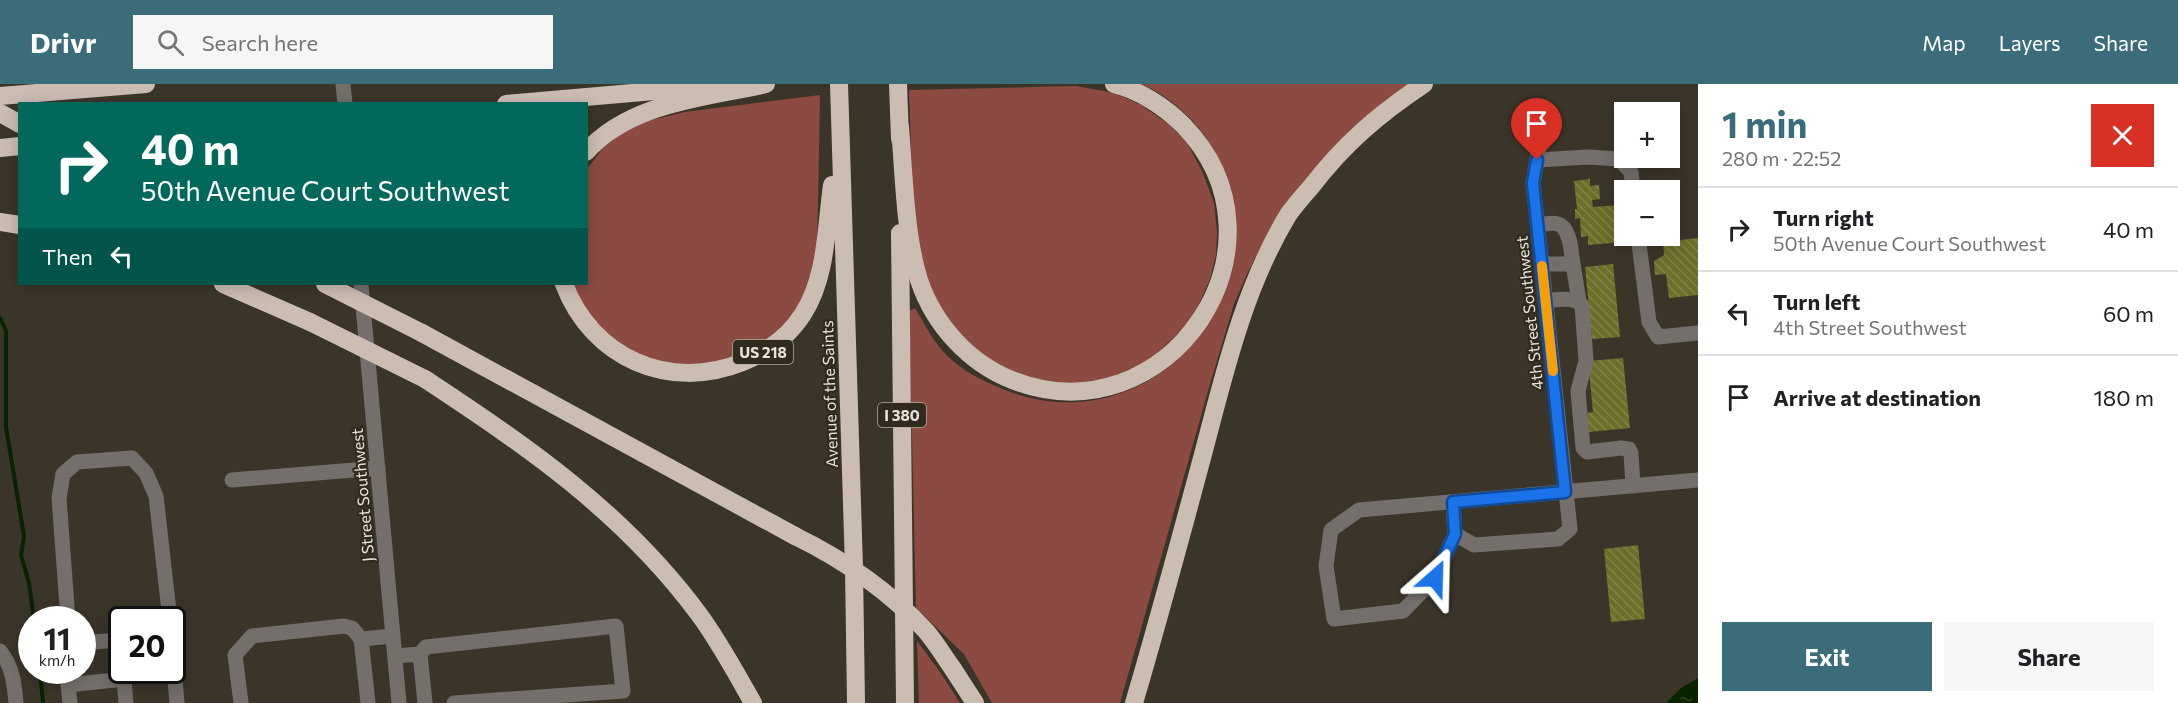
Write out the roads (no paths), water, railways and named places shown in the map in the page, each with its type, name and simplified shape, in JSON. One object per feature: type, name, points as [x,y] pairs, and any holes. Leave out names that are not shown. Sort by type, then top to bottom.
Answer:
[{"type":"highway","points":[[0,91],[50,84]]},
{"type":"highway","points":[[0,96],[146,84]]},
{"type":"highway","points":[[529,102],[735,84]]},
{"type":"highway","points":[[588,150],[611,130],[633,117],[659,108],[766,84]]},
{"type":"highway","name":"Avenue of the Saints","points":[[839,84],[856,703]]},
{"type":"highway","name":"I 380","points":[[898,84],[905,703]]},
{"type":"highway","points":[[900,127],[911,243],[919,281],[936,317],[952,339],[975,360],[1004,376],[1033,388],[1065,392],[1094,391],[1149,370],[1174,350],[1194,329],[1210,304],[1222,276],[1228,245],[1226,213],[1221,188],[1210,160],[1195,137],[1167,111],[1125,87],[1114,84]]},
{"type":"highway","points":[[1134,703],[1162,609],[1227,364],[1245,304],[1266,255],[1290,213],[1351,140],[1389,107],[1424,84]]},
{"type":"highway","points":[[0,113],[18,123]]},
{"type":"highway","name":"US 218","points":[[564,285],[578,313],[590,329],[623,356],[643,365],[665,371],[707,372],[753,358],[770,348],[790,331],[803,314],[813,295],[823,255],[839,133]]},
{"type":"highway","points":[[0,148],[18,146]]},
{"type":"highway","points":[[0,222],[18,225]]},
{"type":"highway","points":[[225,285],[310,322],[425,379],[567,477],[622,525],[664,571],[699,614],[753,703]]},
{"type":"highway","points":[[327,285],[422,333],[832,554],[872,582],[927,633],[975,703]]},
{"type":"street","points":[[343,84],[345,102]]},
{"type":"street","name":"4th Street Southwest","points":[[1455,534],[1474,545],[1558,539],[1570,529],[1533,183],[1542,131]]},
{"type":"street","points":[[1537,160],[1588,157],[1619,159],[1631,172],[1632,180]]},
{"type":"street","points":[[1538,225],[1557,223],[1567,232],[1578,301],[1582,311],[1586,361],[1578,391],[1583,448],[1587,452],[1629,449],[1633,486]]},
{"type":"street","points":[[1639,246],[1649,322],[1658,337],[1698,333]]},
{"type":"street","points":[[1542,264],[1573,264]]},
{"type":"street","name":"J Street Southwest","points":[[361,285],[399,703]]},
{"type":"street","points":[[1545,301],[1572,299],[1578,301]]},
{"type":"street","points":[[1555,393],[1578,391]]},
{"type":"street","points":[[67,606],[59,498],[63,474],[77,462],[132,458],[146,473],[156,496],[168,606]]},
{"type":"street","points":[[232,480],[378,468]]},
{"type":"street","points":[[1453,502],[1455,534],[1435,578],[1403,611],[1334,619],[1326,566],[1331,530],[1359,510],[1698,480]]},
{"type":"street","points":[[241,703],[235,655],[252,636],[344,626],[352,628],[361,639],[368,703]]},
{"type":"street","points":[[395,656],[420,654],[426,647],[616,626],[623,690],[454,703]]},
{"type":"street","points":[[361,639],[393,636]]},
{"type":"street","points":[[0,651],[12,672],[16,703]]},
{"type":"street","points":[[420,654],[425,703]]},
{"type":"street","points":[[70,703],[68,685],[124,679],[126,703]]},
{"type":"street","points":[[175,684],[177,703]]},
{"type":"water","points":[[1698,678],[1698,703],[1666,703],[1681,688]]},
{"type":"waterway","points":[[0,318],[6,331],[6,427],[24,536],[21,555],[29,583],[32,606]]},
{"type":"waterway","points":[[41,684],[43,703]]}]
